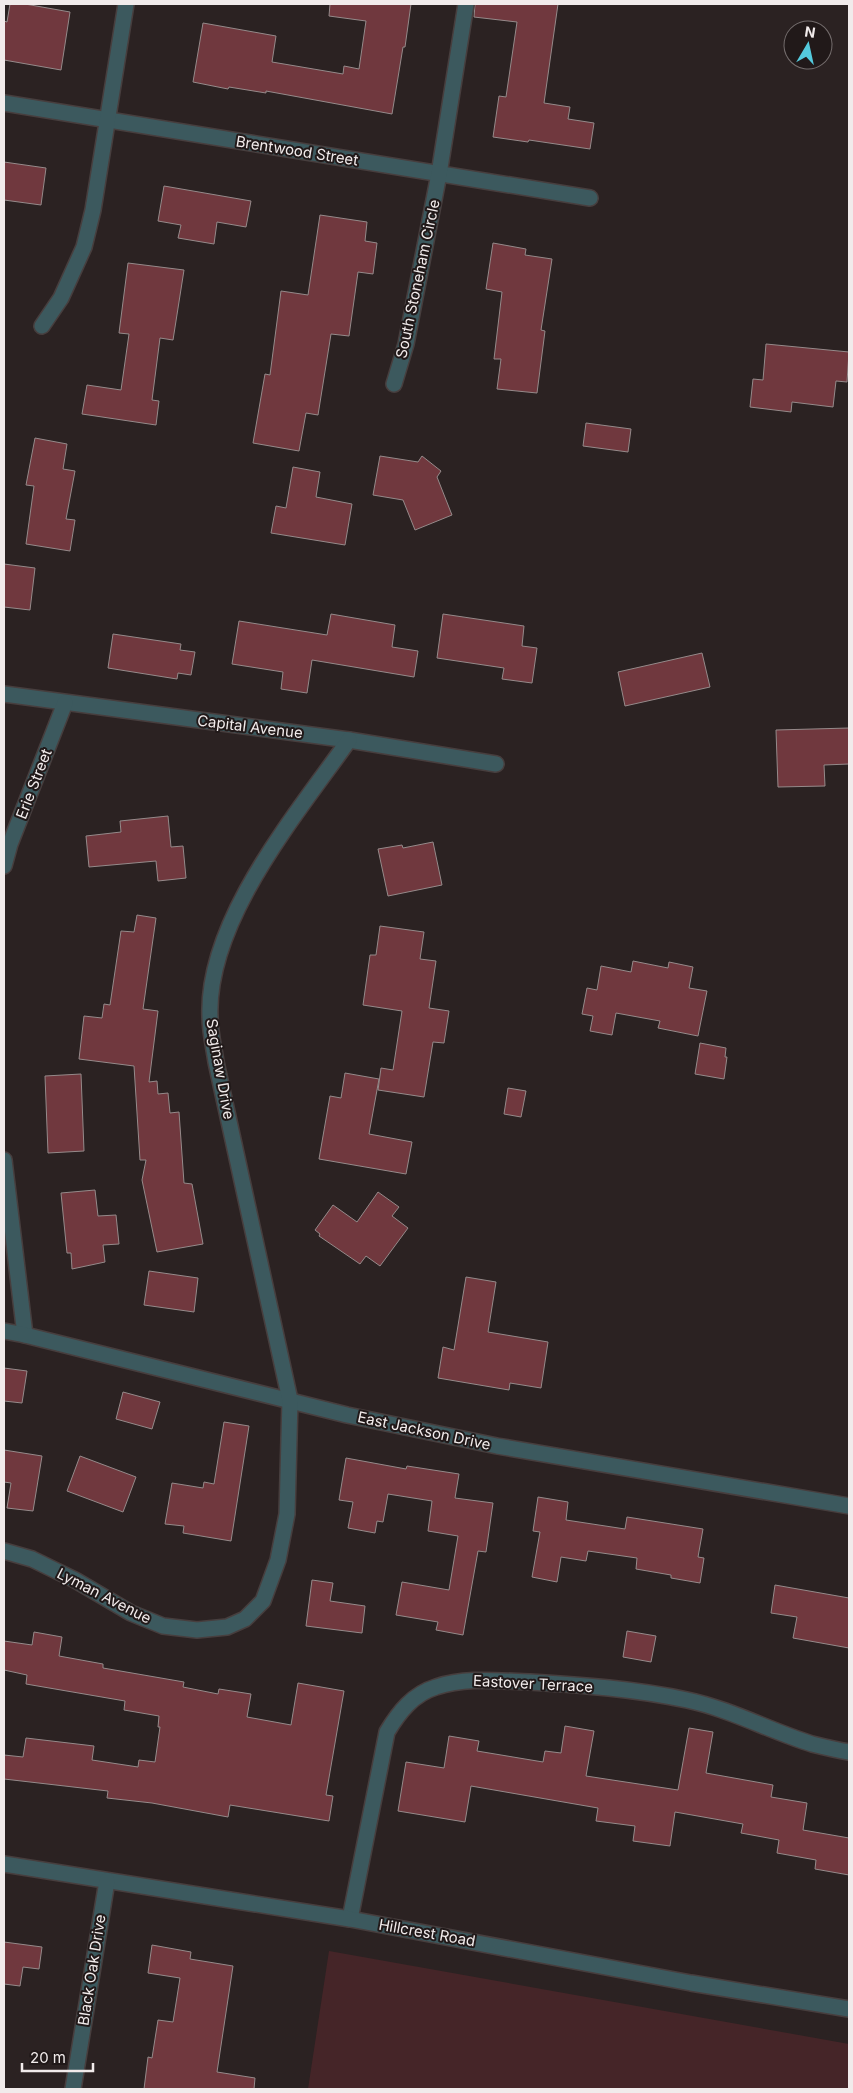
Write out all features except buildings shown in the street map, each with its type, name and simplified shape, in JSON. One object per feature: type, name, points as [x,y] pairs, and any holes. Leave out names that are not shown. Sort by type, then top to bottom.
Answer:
[{"type":"street","points":[[42,326],[61,298],[84,248],[93,210],[126,4]]},
{"type":"street","name":"South Stoneham Circle","points":[[394,384],[406,344],[439,174],[466,4]]},
{"type":"street","name":"Brentwood Street","points":[[4,103],[590,198]]},
{"type":"street","name":"Capital Avenue","points":[[4,694],[349,740],[496,764]]},
{"type":"street","name":"Erie Street","points":[[4,866],[10,844],[66,703]]},
{"type":"street","name":"Saginaw Drive","points":[[290,1400],[216,1062],[210,1016],[214,980],[221,950],[245,892],[261,864],[349,740]]},
{"type":"street","points":[[4,1160],[25,1335]]},
{"type":"street","name":"East Jackson Drive","points":[[4,1331],[347,1415],[497,1446],[849,1506]]},
{"type":"street","name":"Lyman Avenue","points":[[4,1551],[32,1559],[75,1580],[131,1612],[163,1626],[197,1630],[227,1627],[245,1619],[263,1600],[278,1560],[287,1514],[290,1400]]},
{"type":"street","name":"Eastover Terrace","points":[[350,1919],[387,1732],[399,1712],[416,1697],[434,1687],[462,1680],[489,1680],[632,1690],[689,1700],[812,1744],[849,1752]]},
{"type":"street","name":"Hillcrest Road","points":[[4,1864],[350,1919],[700,1984],[849,2009]]},
{"type":"street","name":"Black Oak Drive","points":[[73,2089],[107,1881]]},
{"type":"shaded area","points":[[329,1951],[849,2044],[849,2089],[308,2089]]}]
